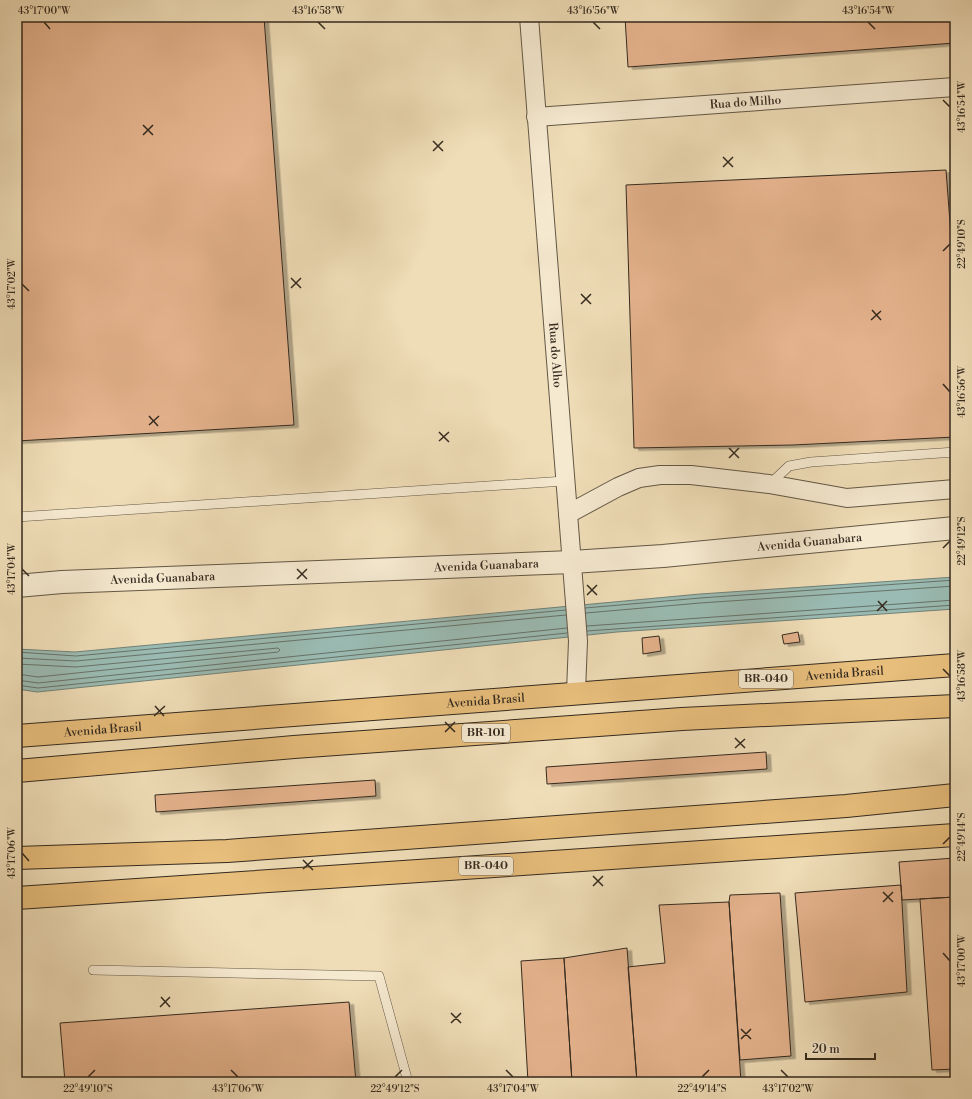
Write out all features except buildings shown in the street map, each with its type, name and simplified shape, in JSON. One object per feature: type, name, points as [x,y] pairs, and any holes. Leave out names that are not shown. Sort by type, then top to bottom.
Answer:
[{"type":"highway","name":"Avenida Brasil","points":[[17,736],[576,692],[955,665]]},
{"type":"highway","name":"BR-101","points":[[17,771],[294,747],[666,720],[955,706]]},
{"type":"highway","points":[[17,858],[235,851],[846,806],[955,795]]},
{"type":"highway","name":"BR-040","points":[[17,898],[955,836]]},
{"type":"street","name":"Rua do Alho","points":[[529,17],[572,562],[573,599],[578,641],[576,692]]},
{"type":"street","name":"Rua do Milho","points":[[536,117],[955,87]]},
{"type":"street","points":[[568,514],[618,487],[639,478],[660,475],[692,475],[769,484],[848,498],[955,489]]},
{"type":"street","name":"Avenida Guanabara","points":[[17,586],[62,582],[572,562],[663,556],[955,528]]},
{"type":"lane","points":[[769,484],[789,466],[811,462],[955,452]]},
{"type":"lane","points":[[17,517],[565,481]]},
{"type":"lane","points":[[94,970],[379,976],[408,1082]]},
{"type":"water","points":[[955,577],[955,609],[617,632],[37,692],[17,689],[17,649],[75,652],[700,594]]}]
